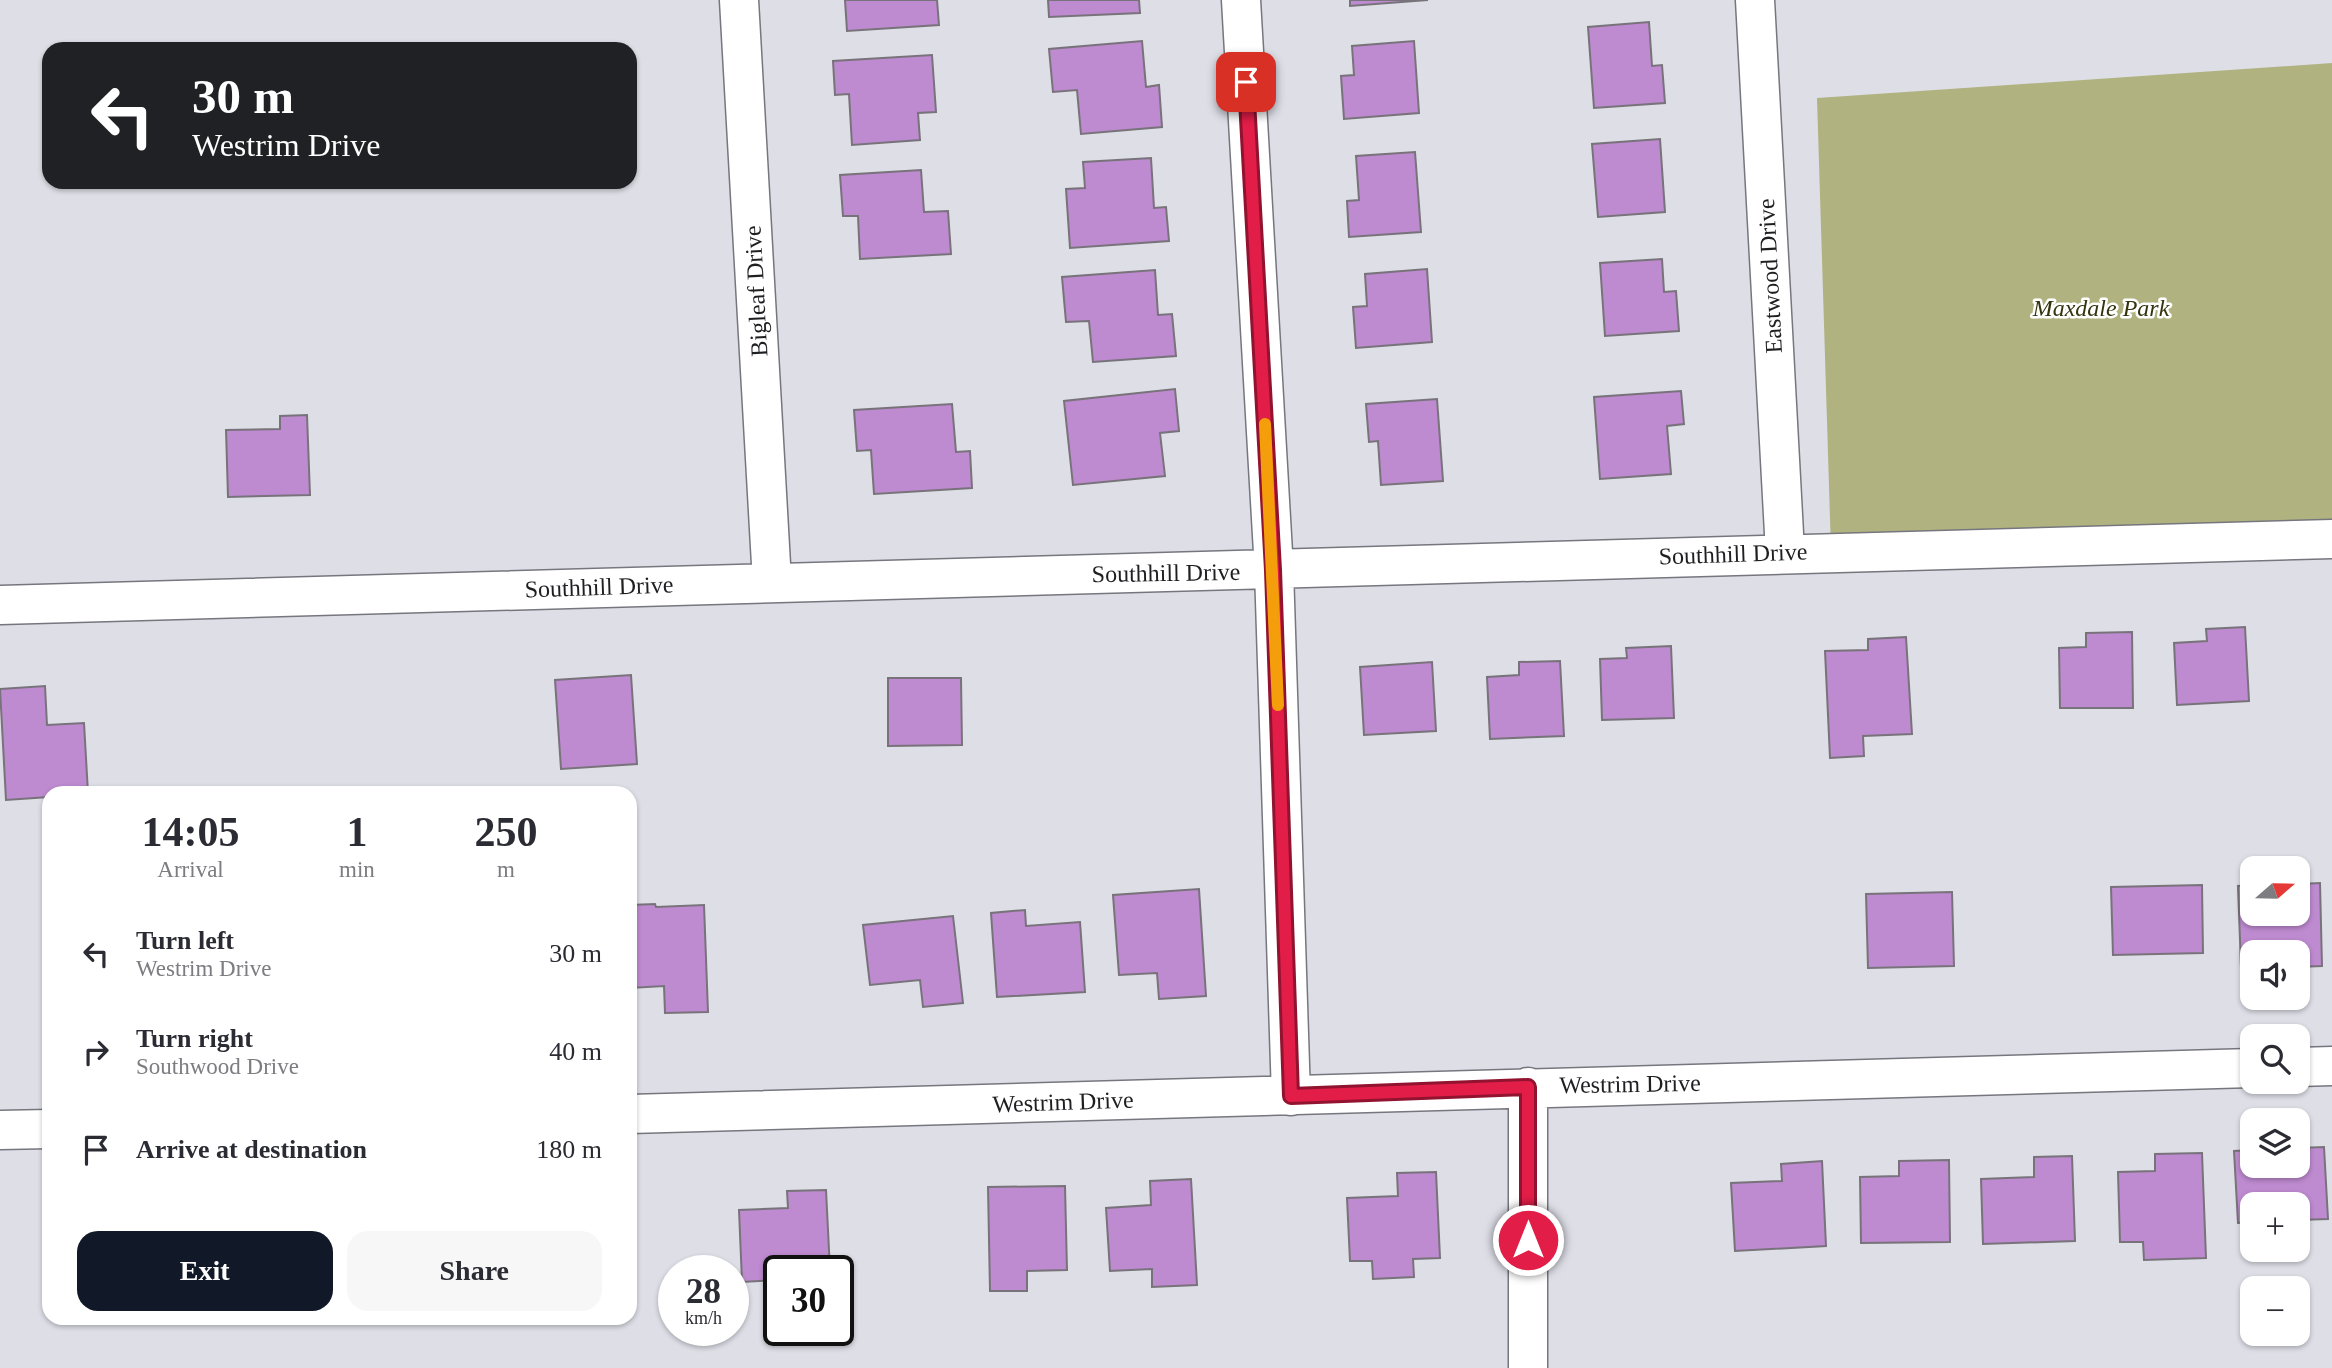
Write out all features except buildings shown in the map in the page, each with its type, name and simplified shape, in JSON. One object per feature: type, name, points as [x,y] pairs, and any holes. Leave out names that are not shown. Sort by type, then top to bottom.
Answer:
[{"type":"street","name":"Bigleaf Drive","points":[[739,0],[772,582]]},
{"type":"street","points":[[1241,0],[1273,570],[1291,1096]]},
{"type":"street","name":"Eastwood Drive","points":[[1755,0],[1785,552]]},
{"type":"street","name":"Southhill Drive","points":[[0,604],[2332,538]]},
{"type":"street","points":[[2310,1067],[2332,1066]]},
{"type":"street","name":"Westrim Drive","points":[[637,1114],[2240,1068]]},
{"type":"street","points":[[1528,1087],[1528,1368]]},
{"type":"street","points":[[0,1130],[42,1129]]},
{"type":"green space","name":"Maxdale Park","points":[[2332,63],[2332,525],[1831,551],[1817,98]]},
{"type":"slow traffic","points":[[1265,424],[1278,705]]},
{"type":"route","points":[[1246,82],[1273,570],[1291,1096],[1528,1087],[1528,1240]]}]
